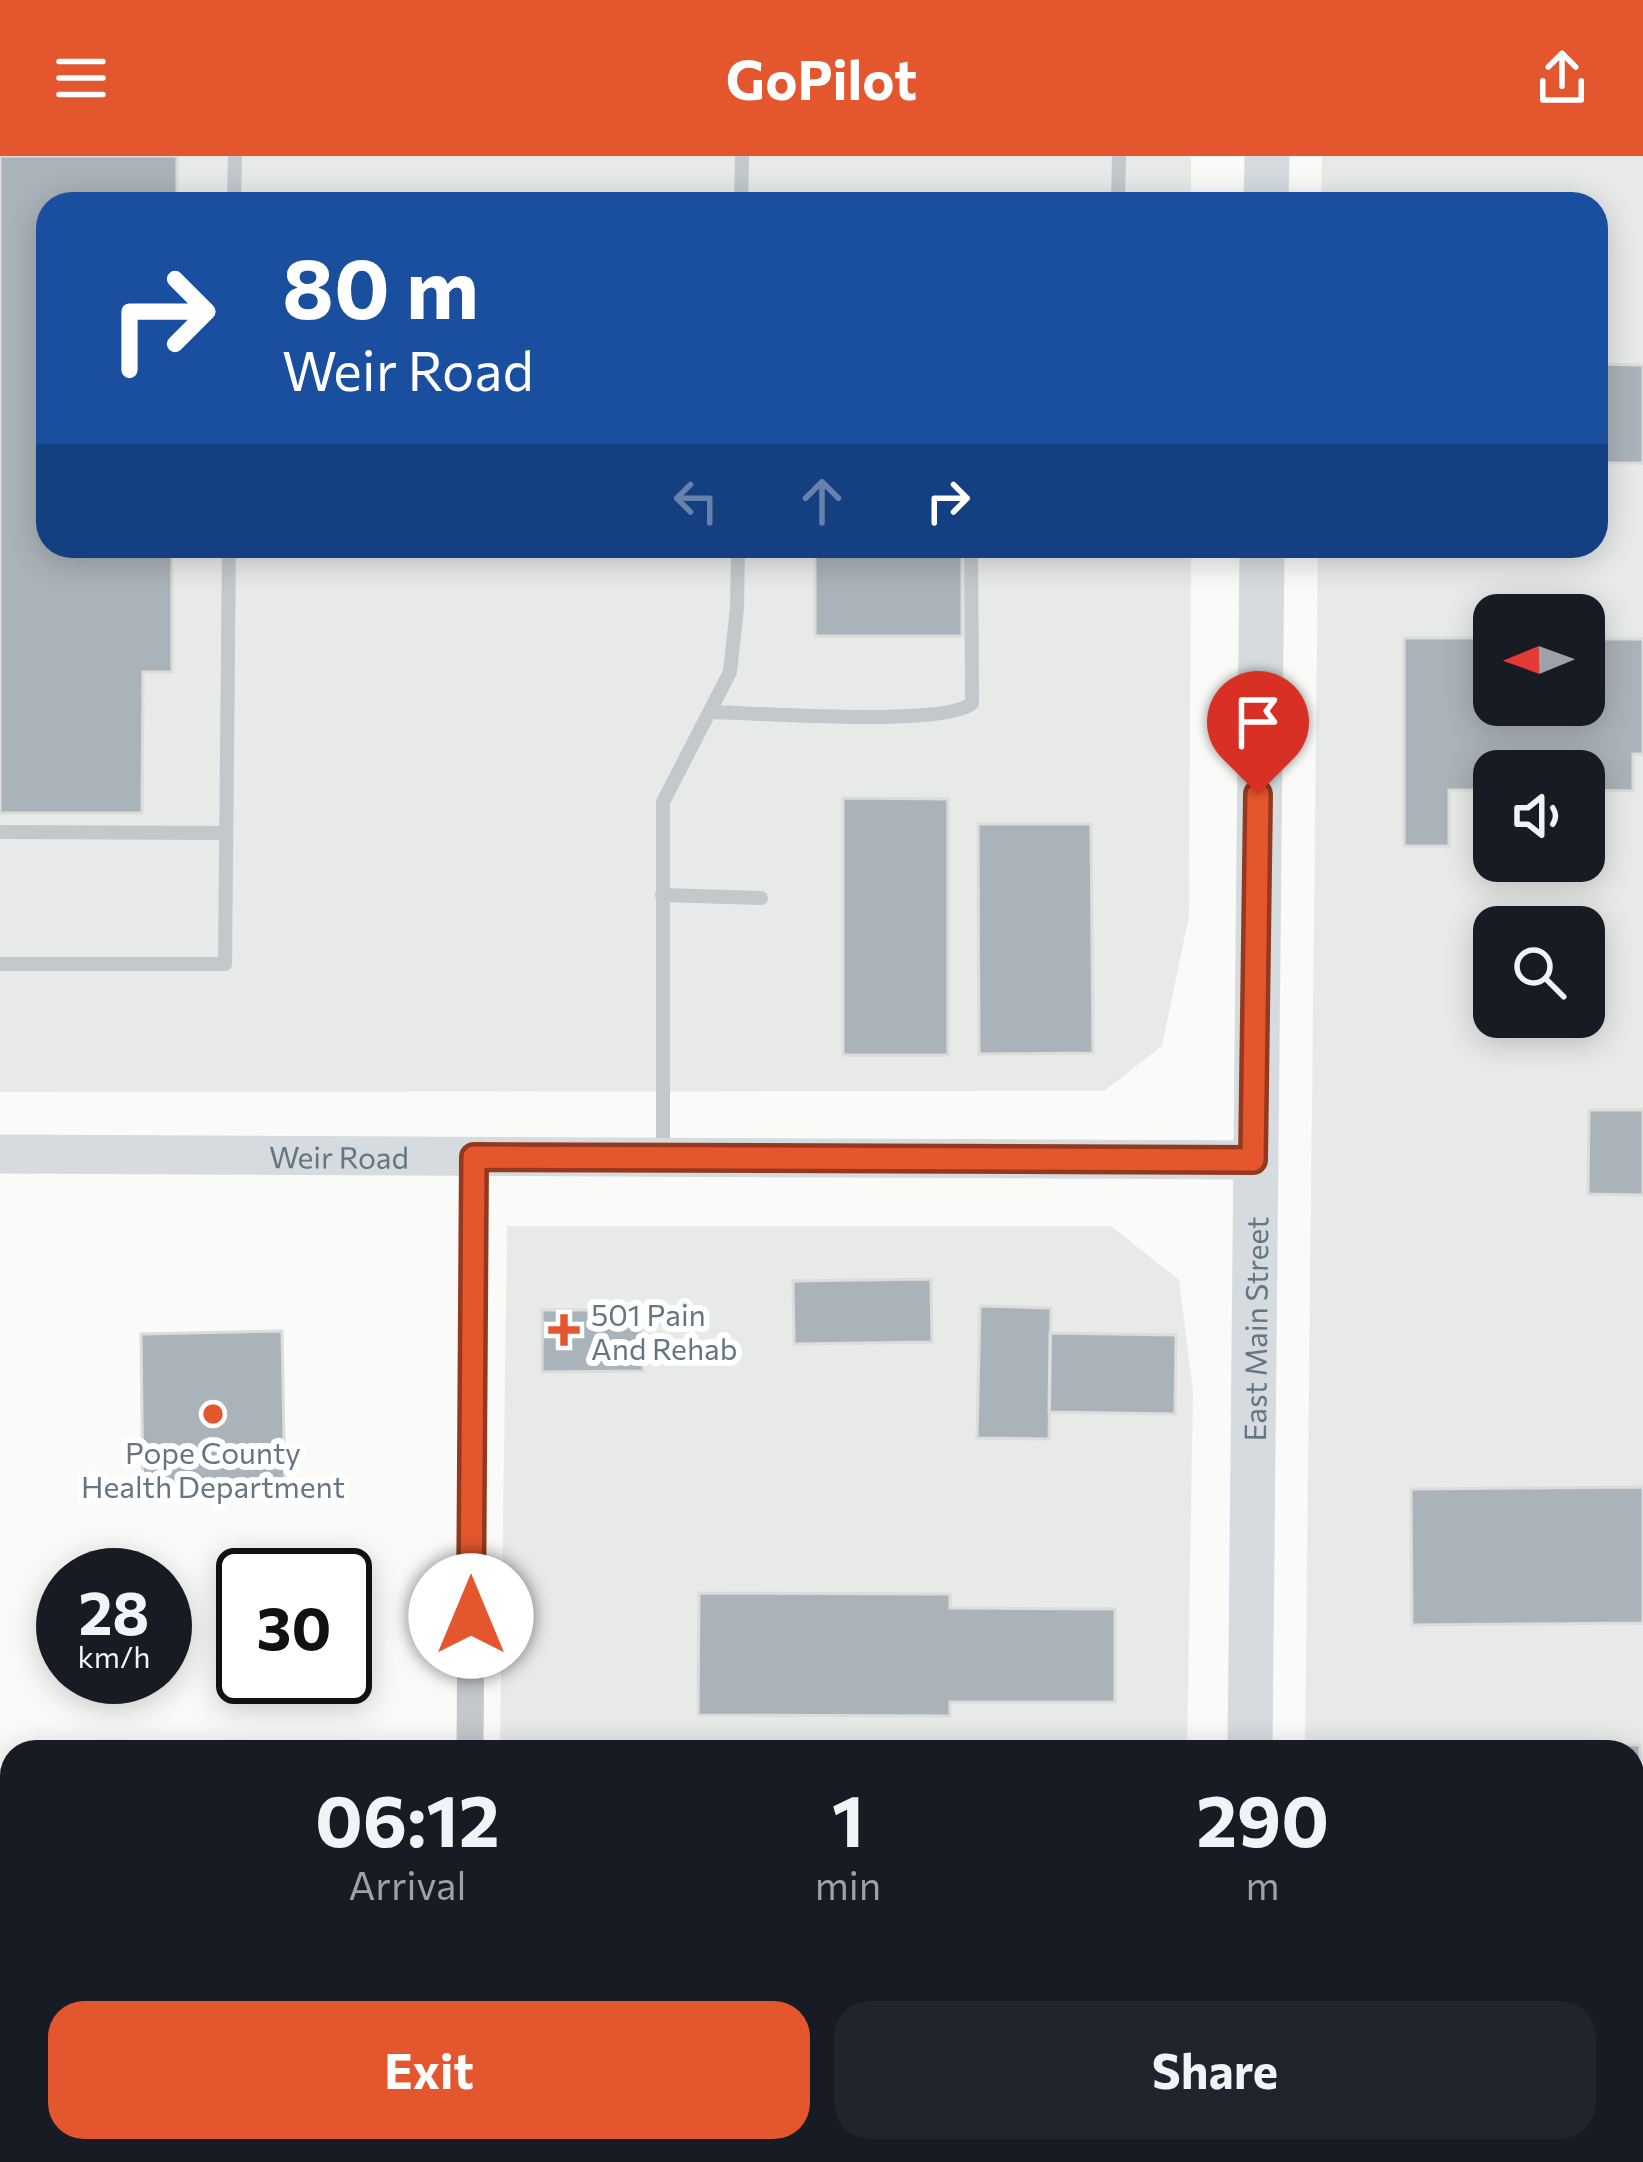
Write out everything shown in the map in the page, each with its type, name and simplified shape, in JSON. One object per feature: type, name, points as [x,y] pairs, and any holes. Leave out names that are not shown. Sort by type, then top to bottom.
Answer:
[{"type":"main road","points":[[1266,192],[1267,156]]},
{"type":"main road","name":"East Main Street","points":[[1250,1740],[1262,558]]},
{"type":"main road","name":"Weir Road","points":[[0,1154],[1253,1160]]},
{"type":"street","points":[[470,1740],[474,1157]]},
{"type":"lane","points":[[234,192],[235,156]]},
{"type":"lane","points":[[741,192],[742,156]]},
{"type":"lane","points":[[1118,192],[1119,156]]},
{"type":"lane","points":[[0,964],[225,964],[229,558]]},
{"type":"lane","points":[[663,1158],[663,802],[730,672],[738,558]]},
{"type":"lane","points":[[712,712],[927,717],[964,711],[972,703],[974,671],[971,558]]},
{"type":"lane","points":[[0,832],[225,833]]},
{"type":"lane","points":[[662,895],[761,898]]},
{"type":"shaded area","points":[[0,156],[1191,156],[1191,192],[36,192],[36,558],[1191,558],[1189,916],[1162,1046],[1104,1091],[0,1092]]},
{"type":"shaded area","points":[[1322,156],[1643,156],[1643,1740],[1305,1740],[1318,558],[1608,558],[1608,192],[1321,192]]},
{"type":"shaded area","points":[[507,1226],[1111,1226],[1179,1280],[1193,1391],[1187,1740],[500,1740]]},
{"type":"building","points":[[0,156],[177,156],[177,192],[36,192],[36,558],[172,558],[172,672],[143,672],[142,813],[0,813]]},
{"type":"building","points":[[1608,364],[1643,365],[1643,463],[1608,463]]},
{"type":"building","points":[[815,558],[962,558],[962,636],[815,636]]},
{"type":"building","points":[[1404,638],[1473,638],[1473,726],[1605,726],[1605,639],[1643,639],[1643,754],[1633,754],[1633,791],[1605,790],[1605,750],[1473,750],[1473,790],[1449,790],[1449,846],[1404,846]]},
{"type":"building","points":[[843,798],[948,799],[948,1055],[843,1055]]},
{"type":"building","points":[[978,824],[1091,824],[1093,1053],[979,1054]]},
{"type":"building","points":[[1589,1110],[1643,1110],[1643,1195],[1588,1194]]},
{"type":"building","points":[[931,1279],[932,1342],[794,1344],[793,1281]]},
{"type":"building","points":[[980,1306],[1051,1308],[1049,1439],[977,1438]]},
{"type":"building","points":[[542,1310],[642,1310],[643,1371],[542,1372]]},
{"type":"building","name":"Pope County Health Department","points":[[282,1331],[285,1493],[143,1496],[141,1334]]},
{"type":"building","points":[[1050,1333],[1176,1335],[1175,1414],[1049,1412]]},
{"type":"building","points":[[1643,1487],[1643,1623],[1412,1625],[1411,1489]]},
{"type":"building","points":[[699,1593],[950,1594],[950,1608],[1115,1609],[1115,1702],[950,1702],[950,1716],[698,1715]]},
{"type":"place","name":"501 Pain And Rehab","points":[[564,1330]]},
{"type":"place","name":"Pope County Health Department","points":[[213,1414]]},
{"type":"route","points":[[471,1616],[474,1157],[1253,1160],[1258,794]]}]
